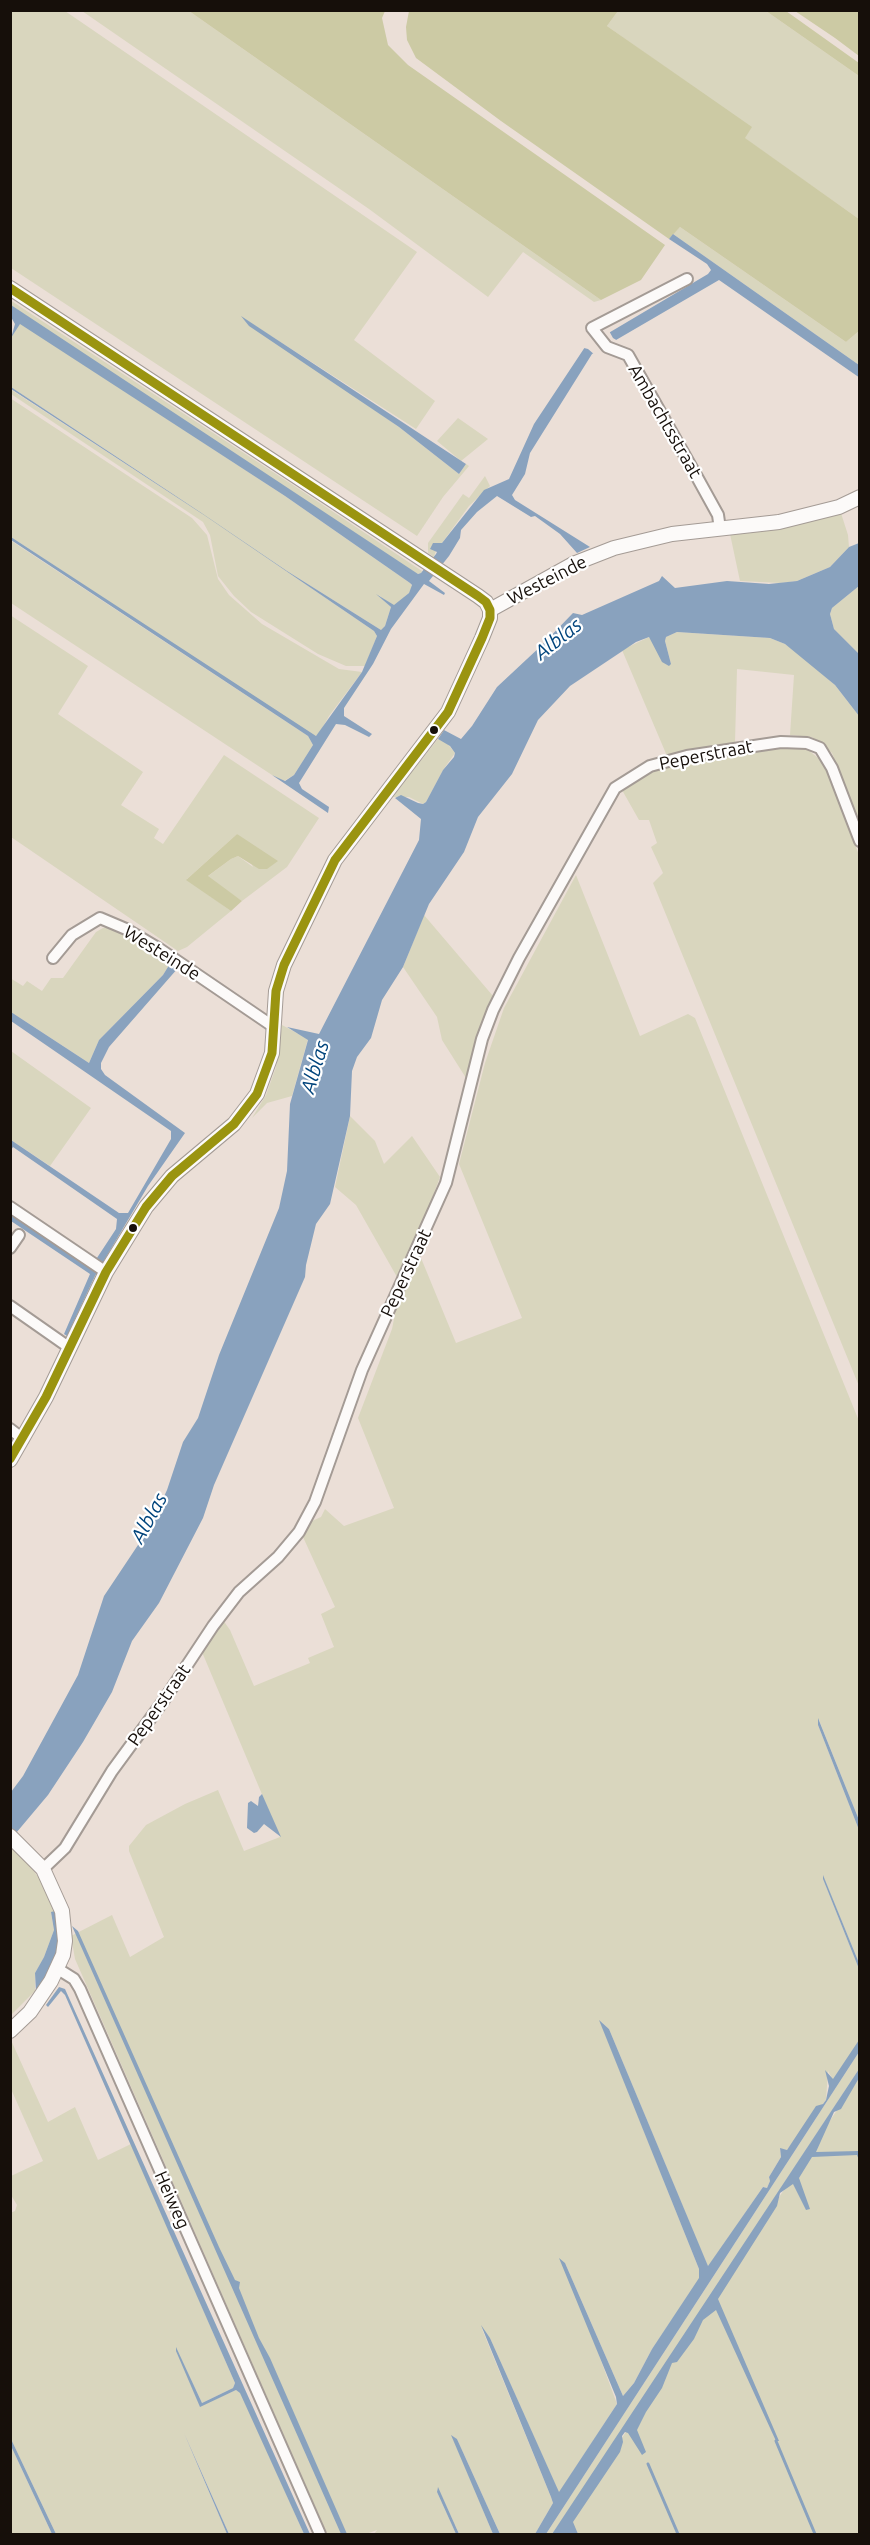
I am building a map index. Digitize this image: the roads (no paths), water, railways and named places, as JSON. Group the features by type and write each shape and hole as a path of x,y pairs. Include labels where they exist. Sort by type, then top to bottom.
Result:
{"street":[{"name":"Ambachtsstraat","path":"687,279 592,328 607,348 628,355 697,477 717,515 720,529"},
{"path":"10,288 484,600 490,610"},
{"name":"Westeinde","path":"10,1460 70,1348 106,1272 155,1195 172,1176 234,1124 257,1095 272,1053 276,991 281,972 335,860 448,712 482,638 490,618 490,610 573,564 614,548 672,534 780,522 839,507 860,497"},
{"name":"Peperstraat","path":"43,1869 65,1848 112,1771 164,1700 213,1626 239,1592 278,1557 299,1532 315,1502 362,1370 446,1183 482,1040 493,1010 519,958 615,788 650,766 687,756 781,742 807,743 820,748 832,768 860,841"},
{"name":"Westeinde","path":"53,958 72,936 100,918 126,929 158,948 274,1027"},
{"path":"10,1207 106,1272"},
{"path":"10,1248 19,1235"},
{"path":"10,1306 70,1348"},
{"path":"10,1429 23,1439"},
{"path":"10,2031 30,2012 58,1970 63,1955 64,1926 62,1911 43,1869 12,1837"},
{"name":"Heiweg","path":"58,1970 74,1979 80,1989 320,2535"}],"water":[{"path":"673,234 859,365 860,378 719,280 592,354 530,453 525,474 512,495 515,500 590,547 577,553 560,534 535,516 531,517 497,496 477,512 461,530 460,538 449,556 429,581 445,593 444,595 424,584 391,629 373,664 344,708 344,716 372,734 369,737 345,725 336,724 299,783 302,789 329,807 328,813 272,775 285,781 294,775 313,745 308,736 11,540 11,537 316,736 362,672 377,636 374,631 11,387 200,512 287,571 381,630 385,626 391,607 376,594 394,605 409,593 412,585 285,496 20,324 11,338 15,324 11,317 11,305 418,574 437,552 430,549 433,543 442,543 484,490 509,479 534,424 585,347 708,274 711,270 707,264 669,239"},
{"path":"241,316 466,464 459,474 399,427 249,326"},
{"name":"Alblas","path":"859,543 859,586 832,608 830,614 834,629 859,654 859,716 835,685 785,644 770,638 677,632 666,637 665,641 671,664 669,666 662,662 649,637 636,642 570,686 538,720 512,774 478,817 464,852 429,904 403,967 382,1000 371,1038 357,1057 352,1071 350,1116 330,1204 316,1224 305,1277 214,1485 203,1518 159,1603 132,1641 112,1692 83,1742 48,1795 11,1839 11,1792 23,1776 78,1675 104,1596 150,1527 167,1490 183,1442 198,1418 219,1355 279,1208 287,1171 290,1104 308,1040 287,1027 319,1034 419,840 421,819 395,798 401,795 418,803 426,802 455,753 450,746 438,739 444,730 461,739 497,687 573,613 582,615 659,581 662,576 675,588 727,581 769,584 797,581 830,567 849,547"},
{"path":"171,962 178,968 109,1047 101,1063 101,1069 105,1075 185,1133 148,1186 95,1276 67,1336 64,1334 90,1274 11,1221 11,1214 91,1267 116,1229 117,1219 13,1147 11,1150 11,1140 119,1213 128,1213 171,1139 171,1131 11,1021 11,1012 89,1063 99,1040 163,975"},
{"path":"818,1718 859,1820 859,1830 818,1725"},
{"path":"262,1794 281,1837 264,1824 254,1833 247,1828 248,1803 251,1801 258,1806 259,1797"},
{"path":"823,1875 859,1963 859,1969 823,1879"},
{"path":"55,1911 58,1919 59,1946 46,1979 36,1992 35,1973 54,1930 51,1912"},
{"path":"72,1926 78,1931 219,2247 235,2280 240,2282 239,2288 259,2338 270,2358 347,2534 341,2534"},
{"path":"59,1987 65,1989 310,2534 304,2534 240,2393 236,2390 200,2407 176,2347 202,2403 233,2388 235,2383 65,1995 61,1991 48,2007 46,2005"},
{"path":"599,2020 609,2029 708,2266 763,2187 767,2188 769,2177 781,2157 780,2148 787,2150 816,2106 823,2104 826,2100 829,2086 825,2070 833,2079 859,2040 859,2052 546,2534 535,2534 553,2503 481,2325 490,2338 559,2492 617,2404 559,2258 565,2263 623,2396 634,2383 652,2349 699,2278 699,2269"},
{"path":"859,2069 859,2078 841,2109 834,2112 816,2152 859,2151 859,2160 857,2155 812,2157 799,2178 810,2209 806,2210 793,2184 780,2193 777,2206 718,2299 779,2441 776,2441 716,2310 703,2320 694,2339 677,2362 672,2363 662,2388 637,2430 646,2452 642,2455 628,2433 625,2432 622,2436 620,2452 573,2522 578,2534 552,2534"},
{"path":"184,2433 229,2534 227,2534"},
{"path":"451,2435 457,2439 500,2534 493,2534"},
{"path":"10,2439 56,2534 52,2534 11,2446"},
{"path":"438,2487 459,2534 456,2534 437,2492"}],"waterway":[{"path":"776,2441 815,2534"},
{"path":"648,2464 678,2534"}]}
